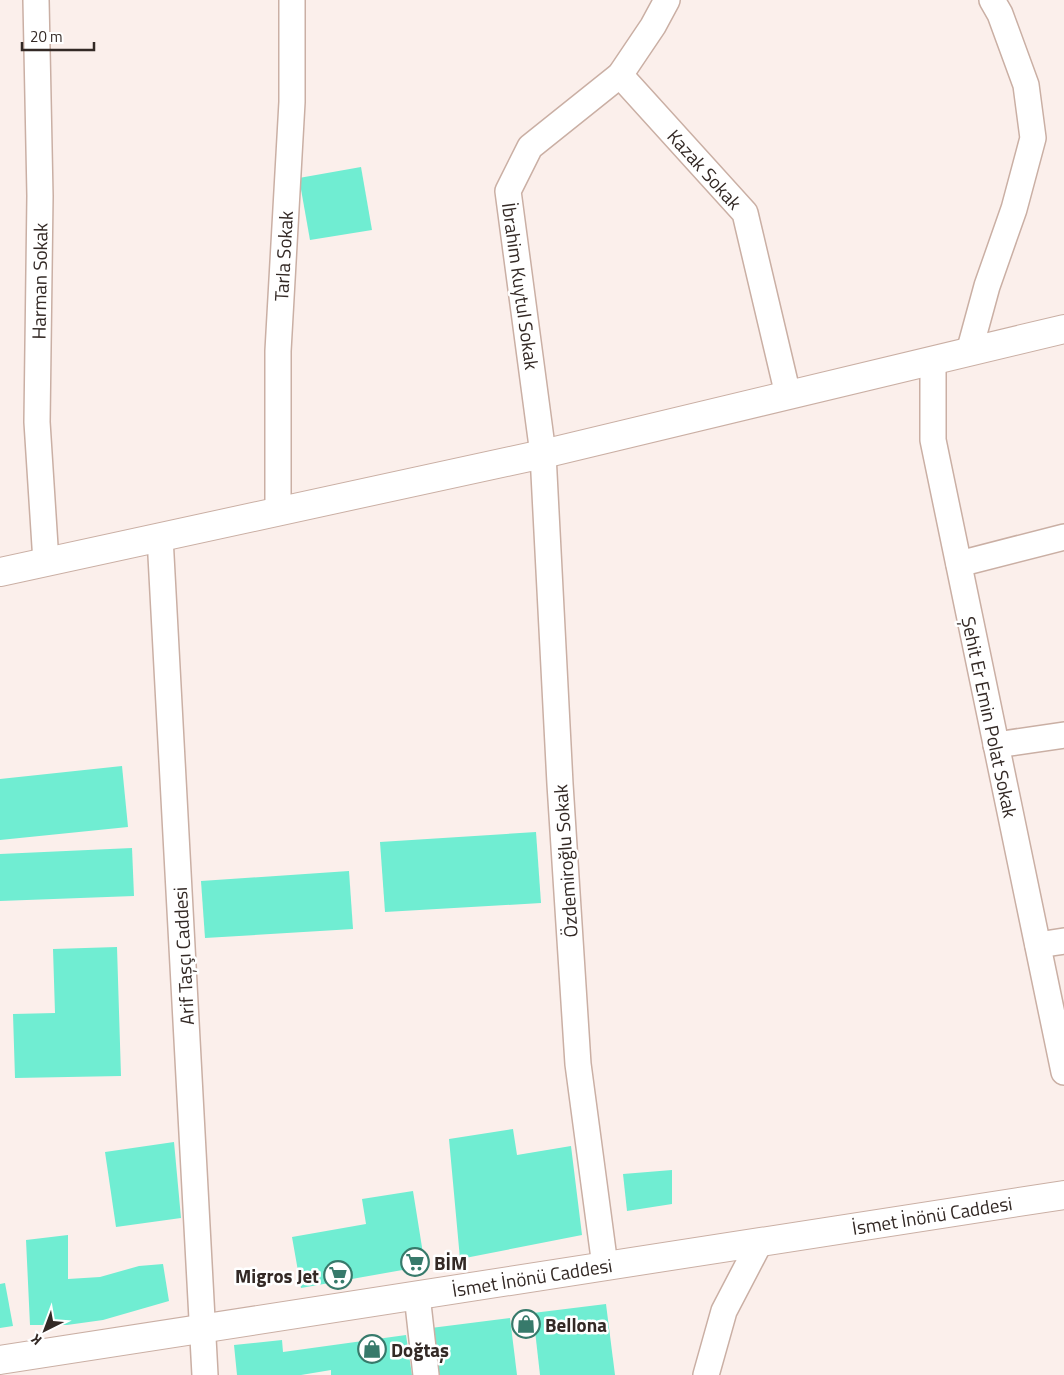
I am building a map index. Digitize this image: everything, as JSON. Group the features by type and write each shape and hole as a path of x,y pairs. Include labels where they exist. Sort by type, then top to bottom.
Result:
{"main road":[{"path":"0,572 543,454 1064,329"},
{"name":"İsmet İnönü Caddesi","path":"0,1360 1064,1195"}],"street":[{"name":"Harman Sokak","path":"36,0 40,196 37,422 46,562"},
{"name":"Tarla Sokak","path":"278,512 278,351 292,102 292,0"},
{"name":"İbrahim Kuytul Sokak","path":"543,454 508,191 530,147 620,75 653,26 667,0"},
{"path":"969,352 987,286 1014,209 1033,138 1026,85 1000,14 992,0"},
{"name":"Kazak Sokak","path":"620,75 745,213 788,395"},
{"name":"Şehit Er Emin Polat Sokak","path":"933,360 933,440 1064,1072"},
{"name":"Özdemiroğlu Sokak","path":"543,454 560,784 578,1064 606,1266"},
{"name":"Arif Taşçı Caddesi","path":"160,537 201,1329 205,1375"},
{"path":"958,564 1064,537"},
{"path":"996,745 1064,735"},
{"path":"1038,945 1064,941"},
{"path":"706,1375 724,1310 760,1242"},
{"path":"417,1295 426,1375"}],"building":[{"path":"361,167 372,230 310,240 299,178"},
{"path":"122,766 128,827 0,840 0,779"},
{"path":"536,832 541,903 385,912 380,842"},
{"path":"132,848 134,896 0,901 0,854"},
{"path":"349,871 353,929 205,938 201,881"},
{"path":"117,947 121,1076 15,1078 13,1014 55,1013 53,949"},
{"path":"513,1129 517,1155 571,1146 582,1235 460,1259 449,1139"},
{"path":"174,1142 181,1218 116,1227 105,1152"},
{"path":"672,1170 672,1204 627,1211 623,1174"},
{"path":"413,1191 425,1266 301,1288 292,1237 366,1224 362,1199"},
{"path":"68,1235 68,1279 100,1277 139,1266 163,1264 169,1301 103,1320 67,1325 30,1325 26,1240"},
{"path":"5,1283 13,1326 0,1328 0,1284"},
{"path":"606,1304 615,1375 540,1375 533,1313"},
{"path":"510,1318 517,1375 437,1375 431,1328"},
{"path":"406,1335 412,1375 331,1375 331,1370 301,1375 237,1375 234,1345 282,1340 283,1352"}],"place":[{"name":"BİM","path":"415,1262"},
{"name":"Migros Jet","path":"338,1275"},
{"name":"Bellona","path":"526,1324"},
{"name":"Doğtaş","path":"372,1349"}]}
